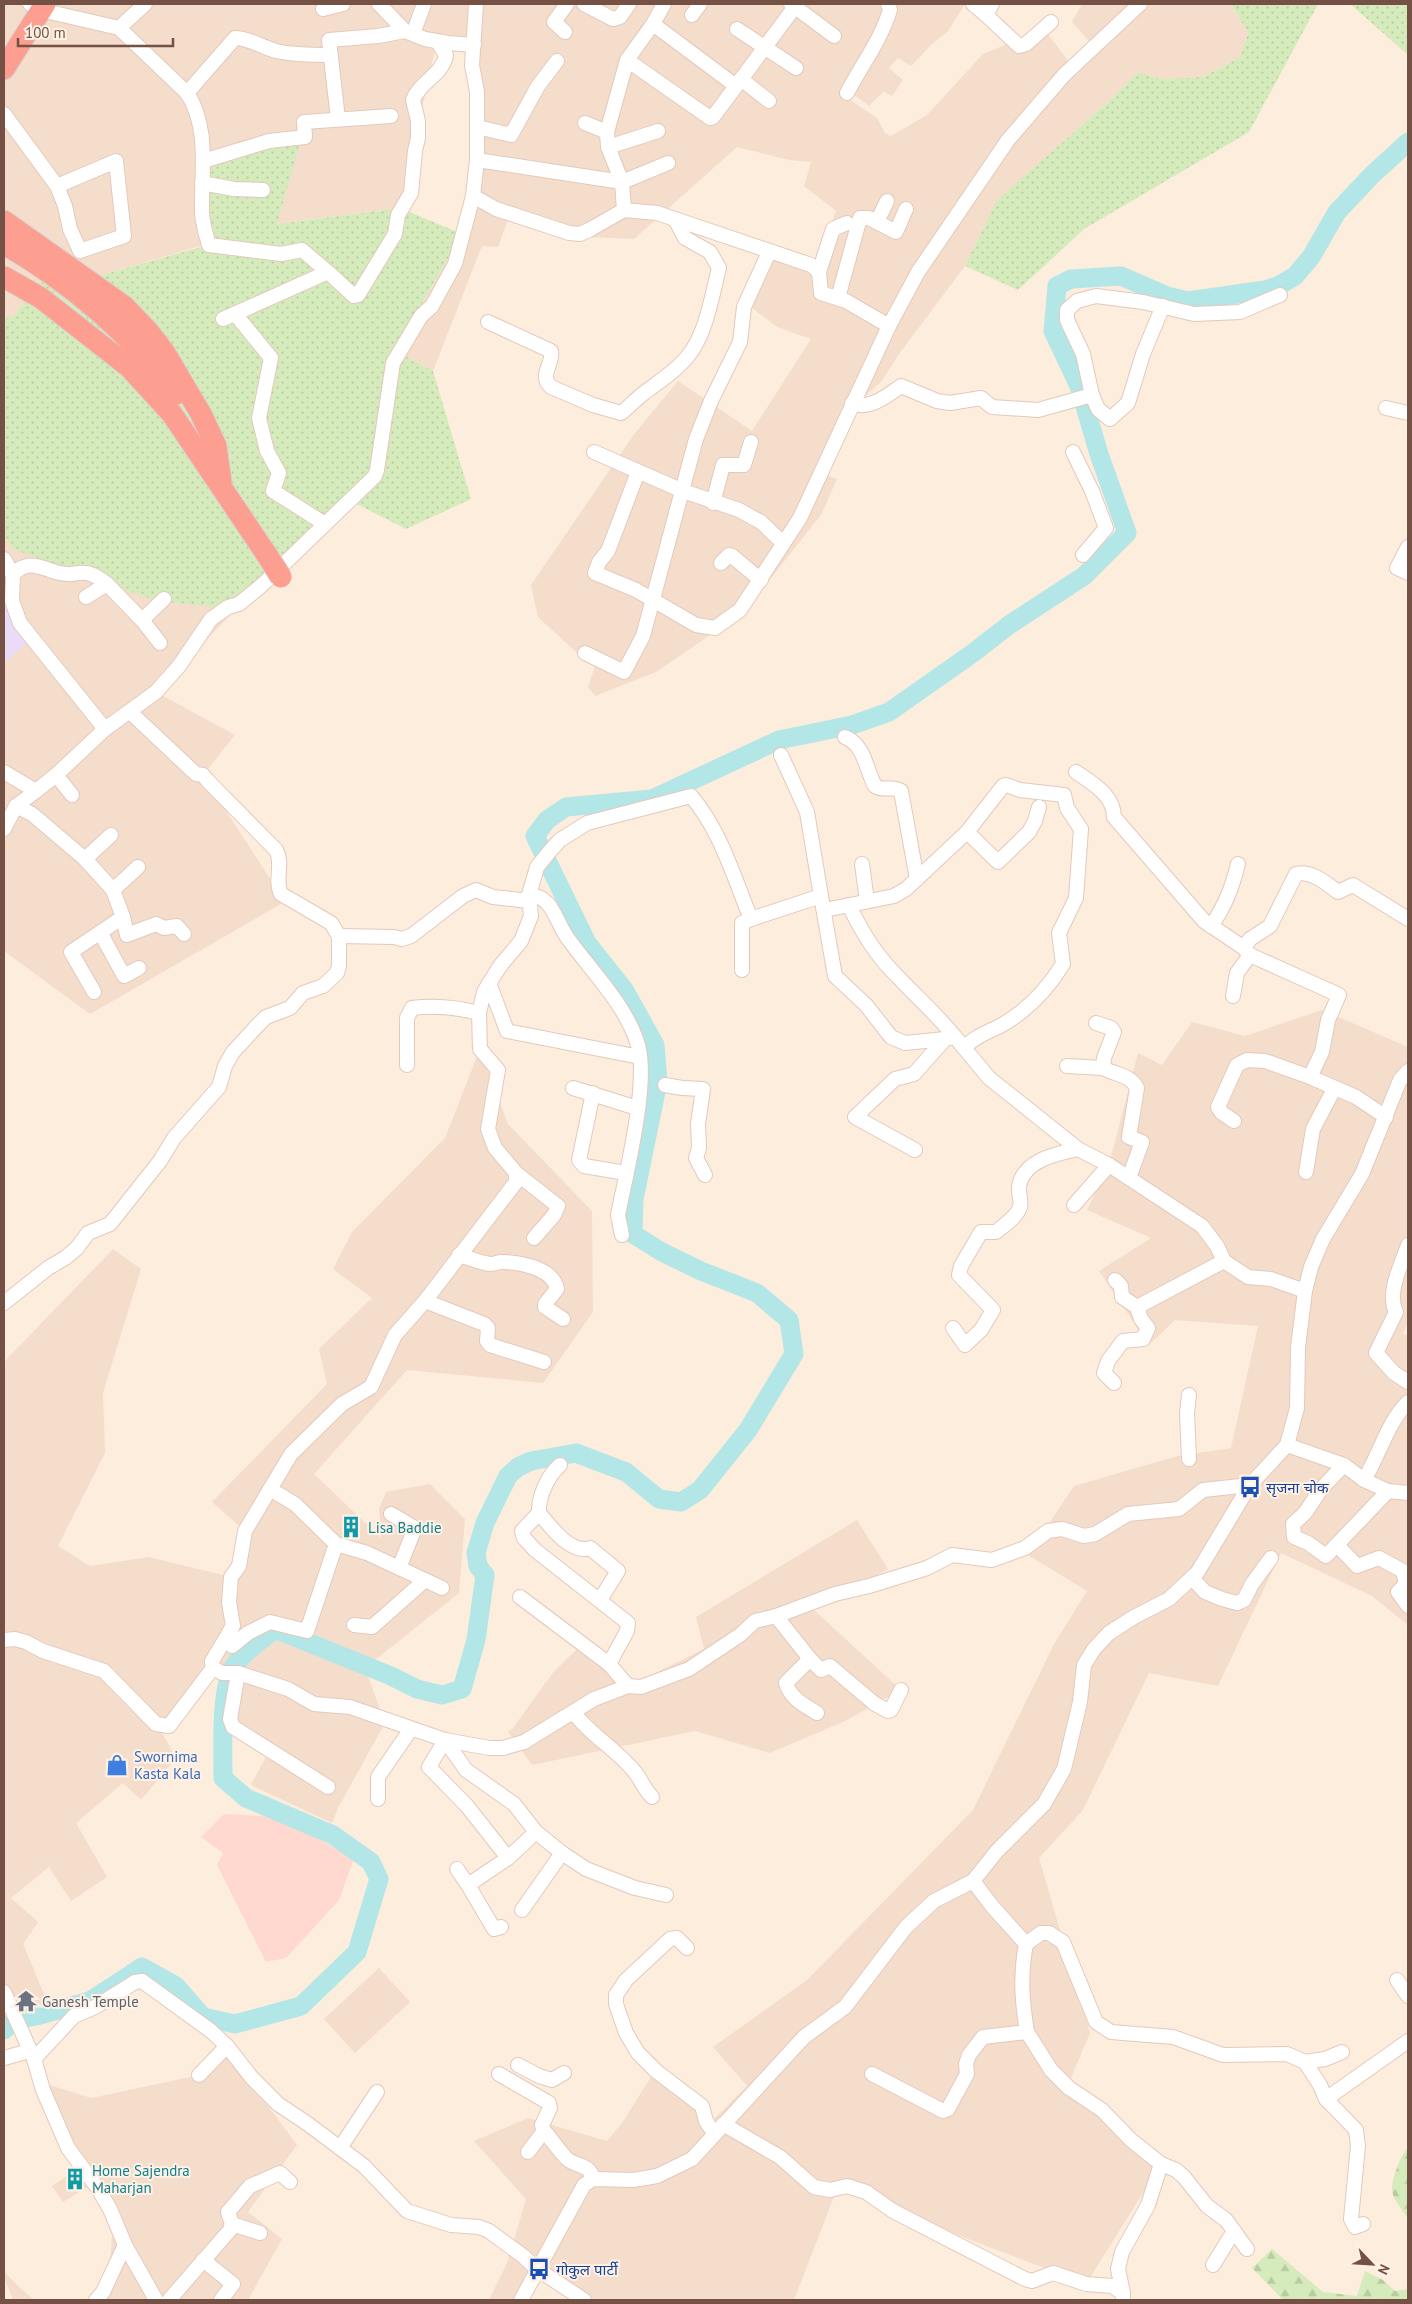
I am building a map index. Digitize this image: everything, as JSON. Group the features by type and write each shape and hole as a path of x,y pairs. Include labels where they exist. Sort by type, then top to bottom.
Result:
{"highway":[{"path":"4,42 36,5"},
{"path":"4,69 36,5"},
{"path":"4,221 124,306 148,331 165,353 201,414 216,446 222,486"},
{"path":"4,244 85,298 113,322 148,358 178,396 222,486"},
{"path":"4,277 41,298 129,367 172,414 222,486 281,577"}],"street":[{"path":"119,28 145,4"},
{"path":"323,9 342,4"},
{"path":"379,4 409,32"},
{"path":"409,32 424,4"},
{"path":"4,829 16,806 56,775 105,728 156,692 179,666 211,619 228,607 239,604 271,577 374,476 377,470 393,363 422,316 432,306 455,264 473,196 477,160 477,92 472,65 476,4"},
{"path":"565,32 554,22 567,4"},
{"path":"584,4 613,19 620,17 629,4"},
{"path":"624,210 622,182 608,147 607,132 627,60 664,4"},
{"path":"846,93 865,58 880,38 890,10 888,4"},
{"path":"973,4 989,9 1019,46 1026,44 1051,22"},
{"path":"638,472 608,550 594,573 653,599 696,625 715,628 740,610 800,518 888,326 918,272 1008,140 1064,75 1140,4"},
{"path":"36,5 119,28 187,93 194,103 198,123 203,161 202,217 208,245 280,254 302,250 354,296 358,295 395,234 398,215 410,193 414,151 418,138 418,121 413,100 419,87 444,64 446,55 437,41"},
{"path":"627,60 710,118 713,117 794,5 834,36"},
{"path":"652,24 738,83 769,101"},
{"path":"737,29 763,48 796,68"},
{"path":"338,120 329,40 409,32 437,41 474,44"},
{"path":"187,93 235,38 240,37 258,46 278,52 330,55"},
{"path":"477,127 508,136 513,134 538,86 557,61"},
{"path":"4,114 57,186 65,206 70,229 80,251 124,236 116,162 57,186"},
{"path":"203,161 269,141 305,137 304,122 391,116"},
{"path":"585,123 607,132"},
{"path":"608,147 658,131"},
{"path":"477,160 622,182 668,163"},
{"path":"202,183 234,189 264,190"},
{"path":"473,196 496,209 570,233 580,234 624,210 656,212 769,252 789,256 811,265 819,272"},
{"path":"877,222 887,201"},
{"path":"838,298 860,218 869,218 896,232 906,209"},
{"path":"488,322 551,350 552,355 544,377 546,383 551,387 593,405 621,413 643,393 662,381 691,352 711,298 719,268 710,252 685,238 676,219"},
{"path":"847,223 833,229 819,272 821,292 838,298 888,326"},
{"path":"585,653 624,672 643,636 696,440 711,400 728,370 740,342 744,307 769,252"},
{"path":"325,524 272,491 279,473 267,451 259,418 271,358 230,317 328,272"},
{"path":"1163,306 1143,354 1128,403 1110,419 1098,408 1092,395 1083,354 1067,320 1067,310 1077,301 1096,296 1163,306 1194,314 1240,312 1280,295"},
{"path":"852,403 857,406 877,402 901,386 937,402 950,403 981,398 992,407 1038,410 1092,395"},
{"path":"1386,408 1408,413"},
{"path":"713,503 723,465 744,465 751,442"},
{"path":"594,452 683,492 739,510 761,522 783,543"},
{"path":"1073,452 1085,475 1106,528 1083,555"},
{"path":"1408,547 1397,568 1408,573"},
{"path":"721,563 729,555 732,556 761,580"},
{"path":"4,559 13,575 12,601 20,623 105,728"},
{"path":"13,575 18,570 35,564 67,574 82,572 99,576 142,620 160,643"},
{"path":"86,597 107,584"},
{"path":"142,620 164,599"},
{"path":"4,1303 48,1268 71,1253 88,1233 110,1224 160,1161 174,1138 219,1087 225,1066 233,1052 266,1017 290,1008 303,993 323,986 337,973 339,966 339,936 327,918 312,913 281,894 277,886 279,862 276,850 203,775 196,774 130,712"},
{"path":"845,737 852,740 859,748 875,786 881,789 898,788 901,791 917,879"},
{"path":"781,755 807,812 835,976 866,1005 891,1037 905,1043 955,1042 1000,1026 1033,1004 1063,964 1059,933 1076,898 1081,829 1067,808 1064,795 1020,790 1006,785 967,832 917,879 894,896 824,910"},
{"path":"4,772 36,791"},
{"path":"1076,772 1105,794 1111,803 1114,817 1204,921 1247,952 1339,995 1328,1020 1322,1052 1310,1078"},
{"path":"56,775 72,796"},
{"path":"534,1238 554,1215 558,1206 516,1173 495,1148 488,1129 498,1070 480,1049 479,1013 484,992 521,941 531,916 529,898 536,868 560,840 587,823 692,796 704,811 719,839 751,919"},
{"path":"16,806 32,814 85,859 113,890 123,917 127,935 156,924 164,928 177,926 184,934"},
{"path":"967,832 998,862 1029,832 1039,807"},
{"path":"85,859 111,835"},
{"path":"862,864 867,900"},
{"path":"1211,926 1223,909 1232,889 1238,864"},
{"path":"113,890 138,867"},
{"path":"1233,996 1237,973 1247,952 1250,939 1270,926 1296,874 1303,872 1323,881 1338,892 1353,885 1408,919"},
{"path":"339,936 394,937 402,939 411,936 463,896 476,890 493,897 529,898 540,895 548,901 562,931 606,987 638,1045 641,1076 618,1215 622,1235"},
{"path":"742,970 742,923 821,896"},
{"path":"849,905 857,922 877,952 898,978 910,988 955,1042 989,1078 1078,1149 1109,1165 1202,1226 1217,1246 1224,1261 1248,1277 1271,1279 1305,1291"},
{"path":"94,992 71,952 101,934 123,917"},
{"path":"101,934 124,976 139,968"},
{"path":"489,983 507,1032 640,1056"},
{"path":"407,1065 407,1018 412,1008 433,1005 452,1006 479,1013"},
{"path":"1096,1023 1111,1028 1114,1032 1104,1058 1103,1068"},
{"path":"915,1150 855,1117 895,1079 914,1074 955,1042"},
{"path":"1234,1121 1222,1113 1218,1107 1237,1065 1247,1060 1265,1061 1310,1078 1356,1097 1386,1117"},
{"path":"1067,1066 1103,1068 1123,1074 1134,1082 1137,1088 1129,1137 1142,1142 1129,1178"},
{"path":"521,2300 584,2185 594,2179 633,2180 657,2176 692,2159 804,2037 845,2006 906,1927 934,1901 973,1881 997,1850 1044,1804 1064,1769 1080,1702 1084,1665 1094,1649 1109,1633 1134,1617 1169,1599 1197,1573 1250,1485 1286,1445 1297,1408 1298,1348 1305,1291 1316,1252 1362,1174 1400,1080 1408,1071"},
{"path":"665,1085 702,1089 698,1124 699,1148 696,1158 705,1175"},
{"path":"574,1088 637,1108"},
{"path":"1306,1172 1314,1129 1334,1089"},
{"path":"592,1093 579,1160 584,1166 626,1173"},
{"path":"953,1328 965,1345 981,1330 993,1310 959,1275 961,1266 981,1232 996,1232 1014,1217 1021,1206 1019,1186 1029,1168 1044,1158 1078,1149"},
{"path":"1074,1205 1109,1165"},
{"path":"336,1544 307,1632 270,1622 248,1633 232,1646 229,1633 233,1626 229,1602 231,1577 239,1566 245,1531 270,1489 295,1448 342,1404 371,1387 395,1335 425,1300 513,1187 516,1173"},
{"path":"1408,1245 1392,1303 1396,1312 1376,1353 1394,1373 1408,1382"},
{"path":"460,1255 490,1264 500,1261 525,1264 548,1275 556,1282 557,1289 545,1304 545,1307 563,1319"},
{"path":"1137,1307 1224,1261"},
{"path":"1114,1384 1104,1373 1108,1361 1123,1341 1143,1339 1148,1328 1141,1319 1137,1307 1122,1297 1121,1286 1115,1280"},
{"path":"425,1300 484,1324 488,1328 487,1341 490,1345 544,1362"},
{"path":"1189,1395 1187,1413 1189,1459"},
{"path":"1364,1480 1373,1465 1396,1414 1408,1402"},
{"path":"1286,1445 1344,1465 1364,1480 1388,1491 1408,1493"},
{"path":"560,1465 552,1472 538,1506 538,1513 522,1531 524,1538 534,1550 628,1623 628,1631 609,1664"},
{"path":"1344,1465 1321,1489 1305,1513 1293,1524 1294,1537 1308,1543 1326,1556 1388,1491"},
{"path":"217,1670 238,1673 288,1690 314,1704 350,1707 445,1740 489,1748 503,1748 524,1742 594,1699 628,1686 641,1687 689,1669 740,1635 755,1621 776,1616 835,1594 870,1586 927,1568 952,1555 992,1560 1024,1548 1048,1531 1062,1529 1084,1536 1095,1534 1128,1514 1179,1509 1202,1490 1250,1485"},
{"path":"270,1489 294,1504 336,1544 367,1553 442,1588"},
{"path":"538,1513 576,1549 590,1548 618,1571 600,1600"},
{"path":"391,1514 415,1528 400,1568"},
{"path":"1337,1544 1357,1566 1380,1558 1406,1570 1406,1584 1398,1592 1408,1606"},
{"path":"1192,1578 1205,1592 1222,1600 1237,1603 1244,1600 1252,1584 1271,1558"},
{"path":"354,1625 372,1627 424,1581"},
{"path":"520,1597 609,1664 628,1686"},
{"path":"776,1616 821,1670 830,1666 875,1704 888,1712 891,1710 901,1690"},
{"path":"217,1670 212,1661 233,1626"},
{"path":"4,1640 15,1639 26,1642 43,1651 104,1671 156,1724 163,1726 170,1726 217,1670"},
{"path":"810,1659 786,1682 798,1701 817,1713"},
{"path":"238,1673 230,1719 233,1727 328,1787"},
{"path":"574,1713 584,1728 638,1775 643,1787 652,1797"},
{"path":"378,1799 378,1777 411,1729"},
{"path":"445,1740 466,1770 514,1804 536,1832 562,1853 586,1869 635,1888 666,1895"},
{"path":"445,1740 429,1766 467,1806 508,1858"},
{"path":"468,1885 508,1858 536,1832"},
{"path":"522,1910 562,1853"},
{"path":"457,1869 494,1929 500,1927"},
{"path":"973,1881 992,1906 1026,1944"},
{"path":"1247,2249 1226,2220 1207,2206 1184,2177 1176,2170 1160,2164 1131,2140 1102,2110 1069,2088 1050,2070 1027,2032 1021,1996 1022,1969 1026,1944 1041,1933 1049,1933 1063,1942 1096,2022 1111,2032 1174,2037 1223,2055 1287,2054 1305,2062 1325,2059 1342,2052"},
{"path":"687,1948 677,1938 670,1939 626,1980 616,1995 616,2004 626,2033 638,2053 656,2071 702,2106 706,2121 718,2129 780,2157 814,2187 830,2190 847,2186 866,2192 894,2211 1025,2279 1032,2281 1053,2273 1086,2284 1112,2286 1123,2296"},
{"path":"1397,1980 1408,1996"},
{"path":"4,2058 30,2052 74,2016 95,2007 135,1982 142,1981 196,2018 227,2046 252,2078 278,2104 364,2166 407,2211 451,2225 479,2227 489,2231 537,2269 584,2300"},
{"path":"4,1992 68,2148 101,2194 125,2245 156,2300"},
{"path":"872,2074 944,2111 948,2109 967,2074 966,2064 969,2056 983,2037 1027,2032"},
{"path":"1326,2099 1408,2041"},
{"path":"198,2074 227,2046"},
{"path":"1305,2062 1320,2085 1326,2099 1356,2130 1358,2146 1350,2219 1355,2227 1363,2224"},
{"path":"518,2065 539,2076 552,2080 564,2072"},
{"path":"499,2074 549,2103 550,2108 542,2125 544,2131 569,2160 584,2165 592,2173 594,2179"},
{"path":"527,2090 539,2076"},
{"path":"340,2148 377,2092"},
{"path":"528,2152 544,2131"},
{"path":"1123,2296 1118,2269 1122,2252 1148,2205 1160,2164"},
{"path":"170,2300 202,2260 230,2230 232,2224 228,2212 250,2186 280,2173 290,2182"},
{"path":"232,2224 260,2233"},
{"path":"1213,2265 1234,2231"},
{"path":"96,2300 103,2292 125,2245"},
{"path":"202,2260 233,2284 221,2300"}],"shaded area":[{"path":"4,4 965,4 948,31 931,45 911,66 898,58 889,68 903,80 892,96 884,91 869,106 853,94 849,99 877,118 885,133 891,136 927,115 983,54 1044,29 1070,63 1091,43 1072,22 1082,4 1231,4 1248,33 1240,57 1203,77 1161,79 1138,72 1107,103 998,200 965,266 899,354 881,382 856,404 827,475 837,479 821,515 744,612 656,672 595,696 588,687 595,666 577,653 538,617 531,585 635,433 678,381 752,431 811,339 777,327 748,305 775,246 817,262 836,211 804,186 811,162 789,160 737,147 634,239 564,236 509,217 498,247 482,246 433,371 395,350 462,234 473,196 474,45 437,41 400,208 276,224 98,276 38,283 13,317 4,318"},
{"path":"4,536 13,549 236,609 156,692 235,735 203,775 280,894 281,904 90,1014 4,951 4,663 27,642 4,594"},
{"path":"11,606 28,642 4,663 4,608"},
{"path":"1322,1010 1408,1047 1408,1322 1403,1334 1408,1335 1408,1625 1372,1596 1281,1553 1218,1686 1149,1673 1083,1810 1039,1858 1090,2033 1070,2080 1161,2164 1086,2284 837,2189 794,2300 586,2300 537,2270 523,2300 489,2300 507,2263 526,2199 474,2141 528,2118 607,2141 622,2123 651,2077 713,2120 747,2086 713,2047 807,1980 973,1810 1054,1644 1087,1591 1028,1555 1074,1486 1178,1456 1231,1448 1258,1326 1175,1320 1149,1345 1099,1271 1151,1238 1087,1210 1109,1165 1138,1053 1162,1065 1192,1022 1245,1036"},
{"path":"480,1049 508,1124 592,1211 593,1312 543,1383 407,1370 314,1474 381,1538 379,1508 386,1492 430,1484 465,1519 459,1593 365,1668 385,1723 338,1808 332,1823 251,1785 270,1749 230,1719 238,1673 212,1661 160,1729 176,1758 141,1800 123,1783 76,1823 107,1877 71,1901 49,1867 11,1898 38,1922 23,1944 48,2003 15,2020 4,1996 4,1362 113,1249 141,1269 103,1393 105,1453 58,1546 90,1566 149,1557 231,1577 245,1531 212,1502 327,1384 319,1349 372,1298 333,1269 352,1232 445,1138"},
{"path":"857,1520 888,1569 813,1609 901,1690 843,1722 770,1753 695,1731 532,1765 508,1732 513,1728 552,1674 583,1643 629,1686 704,1649 696,1617"},
{"path":"224,1814 263,1816 298,1828 354,1858 339,1900 286,1958 266,1962 217,1865 223,1853 201,1837"},
{"path":"379,1968 410,2002 355,2053 324,2019"},
{"path":"220,2041 297,2145 248,2212 282,2239 248,2300 93,2300 110,2265 112,2234 94,2191 86,2188 63,2202 52,2186 82,2166 40,2082 91,2098 200,2075"},
{"path":"4,2271 34,2300 13,2300 4,2278"}],"green space":[{"path":"1231,4 1318,4 1249,132 1084,229 1018,290 965,266 997,200 1107,103 1138,72 1161,79 1203,77 1240,57 1248,33"},
{"path":"1350,4 1408,4 1408,55"},
{"path":"300,142 277,224 400,208 462,234 395,350 433,371 471,499 406,529 347,499 236,609 157,601 13,549 4,536 4,318 13,317 38,283 98,276 208,245 203,161"},
{"path":"1408,2148 1408,2218 1395,2200 1392,2184 1398,2165"},
{"path":"1272,2249 1323,2292 1357,2296 1365,2271 1383,2280 1395,2291 1408,2289 1408,2300 1283,2300 1252,2268"}],"waterway":[{"path":"4,2030 15,2020 90,2001 142,1967 176,1986 203,2017 235,2024 301,2006 357,1952 379,1879 371,1862 333,1835 246,1798 223,1778 224,1704 226,1689 234,1666 248,1651 275,1629 391,1676 417,1689 442,1695 462,1689 476,1640 485,1575 478,1566 476,1553 485,1523 508,1476 518,1467 531,1461 576,1453 626,1472 659,1499 681,1502 700,1490 748,1430 794,1354 789,1320 757,1293 701,1271 662,1252 633,1234 634,1199 658,1082 655,1045 625,991 587,943 535,836 547,820 566,807 652,799 779,740 852,725 889,712 973,653 1009,625 1084,576 1127,533 1099,454 1079,386 1053,331 1057,286 1071,279 1121,276 1167,296 1188,301 1265,290 1278,286 1295,276 1311,257 1337,212 1372,175 1408,142"}],"place":[{"name":"सृजना चोक","path":"1250,1487"},
{"name":"Lisa Baddie","path":"351,1527"},
{"name":"Swornima Kasta Kala","path":"117,1765"},
{"name":"Ganesh Temple","path":"26,2001"},
{"name":"Home Sajendra Maharjan","path":"75,2179"},
{"name":"गोकुल पार्टी","path":"539,2269"}]}
